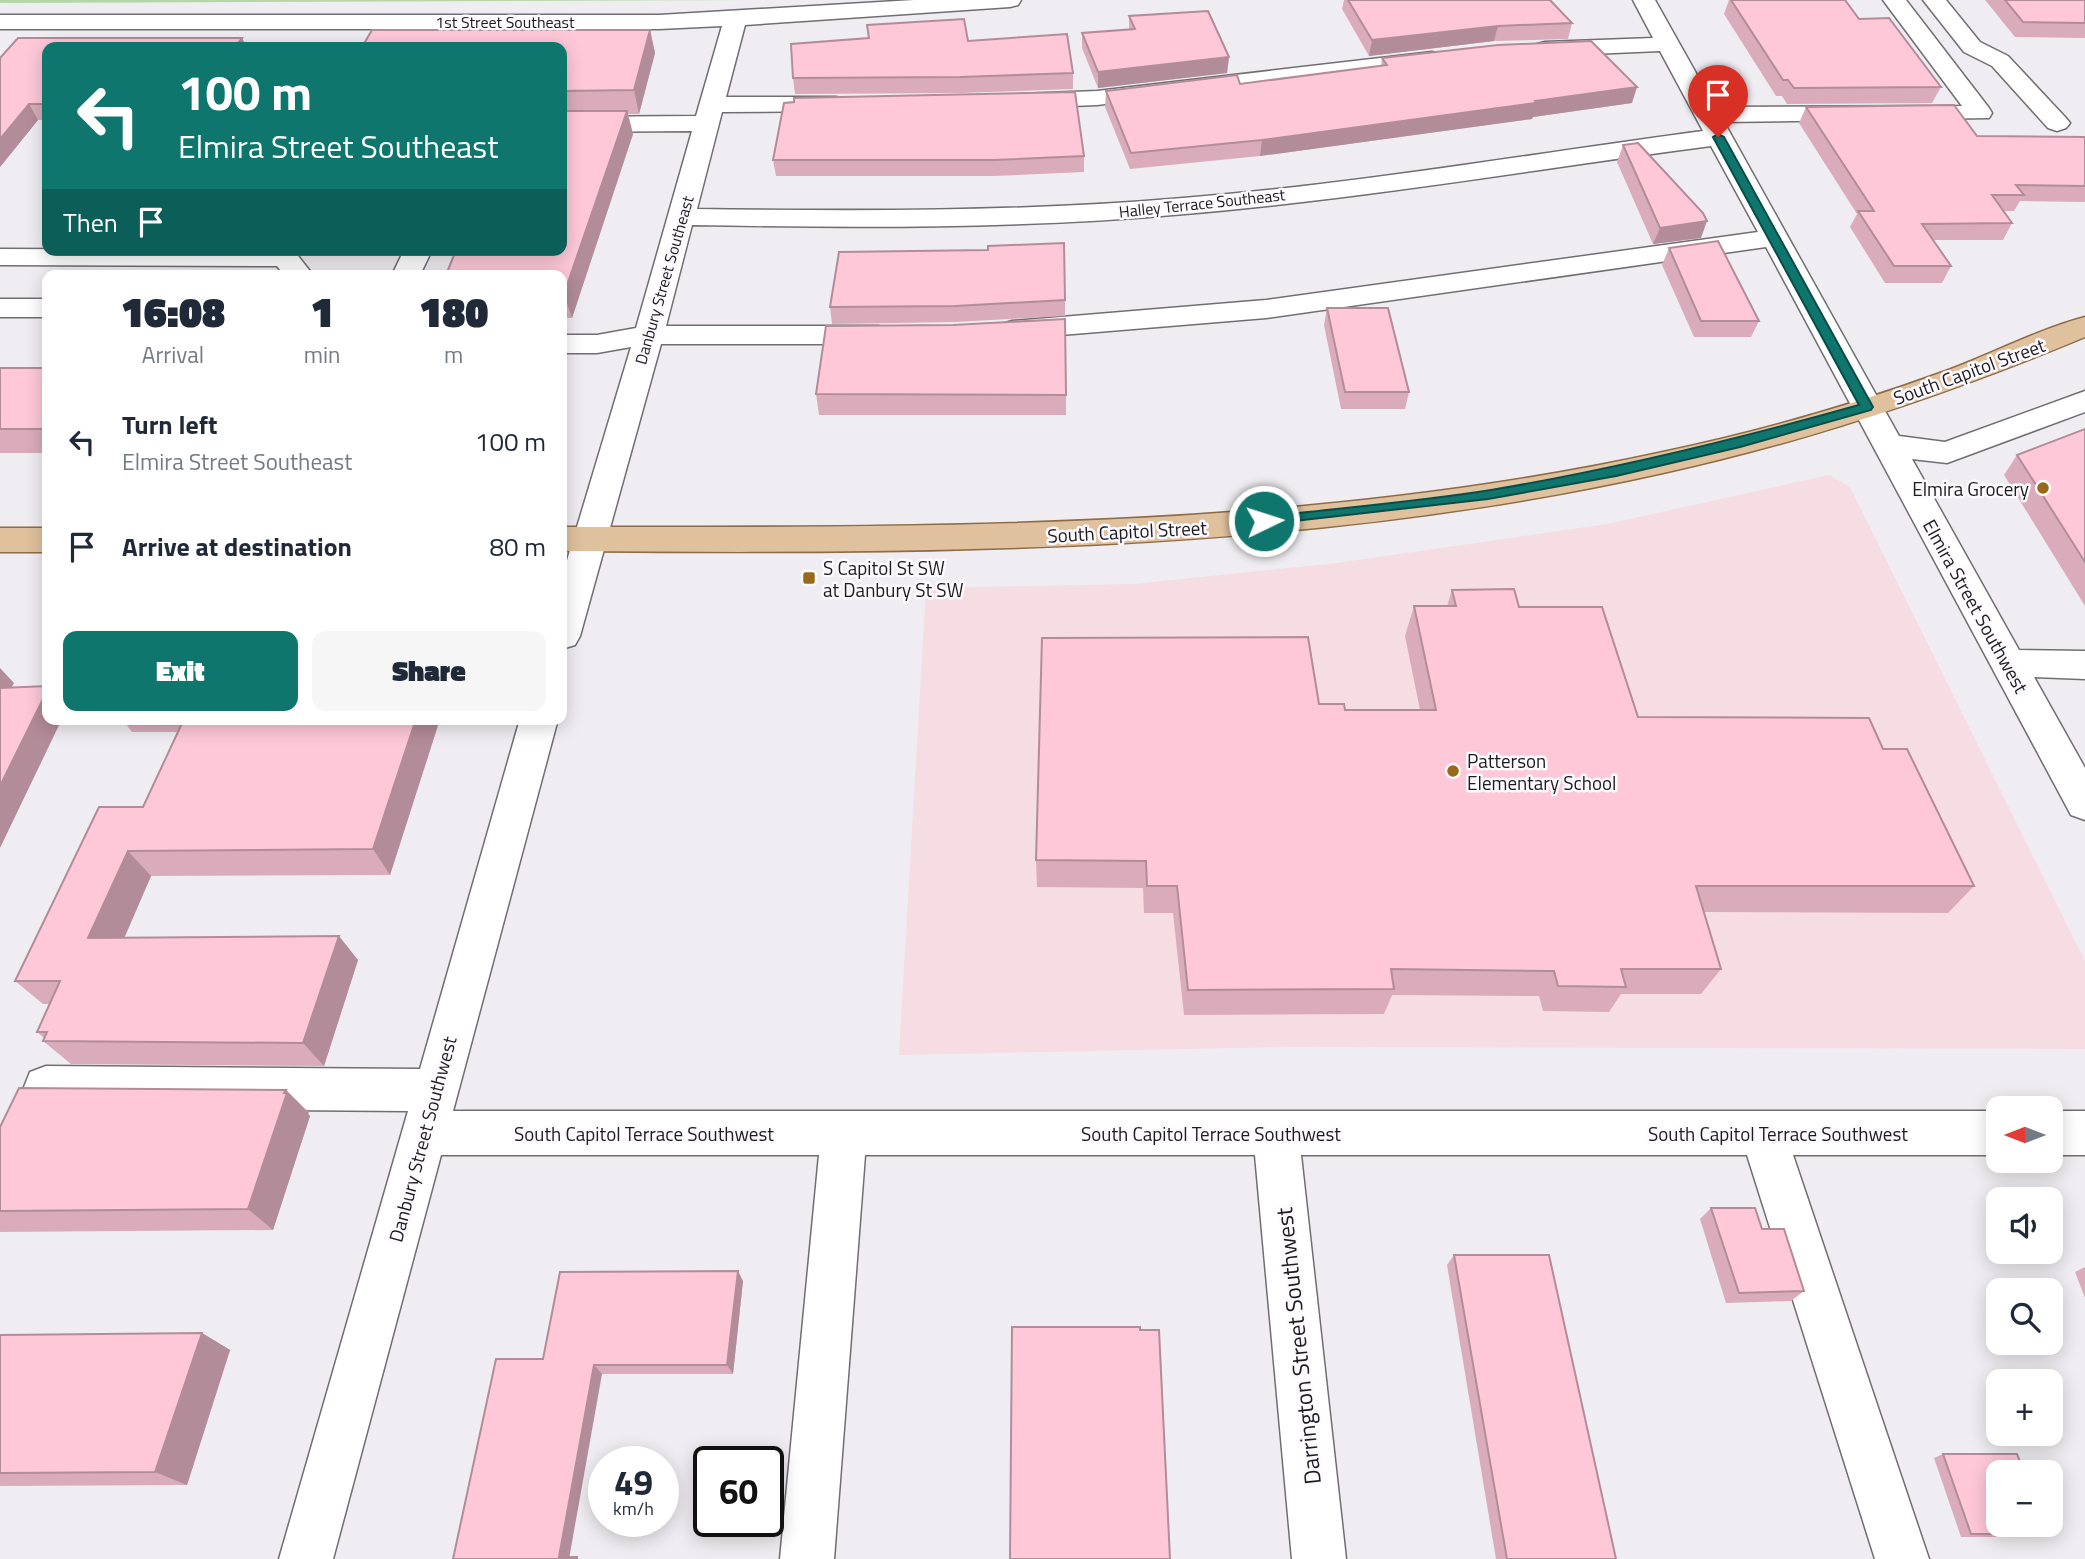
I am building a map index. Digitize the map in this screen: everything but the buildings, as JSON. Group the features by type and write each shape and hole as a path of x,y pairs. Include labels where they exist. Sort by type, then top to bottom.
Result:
{"main road":[{"name":"South Capitol Street","path":"575,540 983,538 1138,531 1314,517 1488,495 1616,472 1740,443 1946,382 2085,327"},
{"path":"0,540 42,540"}],"street":[{"name":"1st Street Southeast","path":"0,22 616,22 735,19 1010,0"},
{"name":"Elmira Street Southwest","path":"1644,0 2085,804"},
{"name":"Halley Terrace Southeast","path":"682,217 903,219 1108,212 1272,197 1712,126 1980,113 1894,0"},
{"path":"1934,0 1972,47 2000,61 2057,123"},
{"name":"Danbury Street Southeast","path":"575,540 649,335 735,19"},
{"path":"1521,50 1667,44"},
{"path":"1002,101 1097,97 1454,56"},
{"path":"567,124 864,104"},
{"path":"982,331 1051,329 1266,309 1774,238"},
{"path":"0,257 285,258 295,270"},
{"path":"0,308 42,308"},
{"path":"567,344 597,344 649,335 898,334"},
{"path":"1887,444 1947,453 2085,401"},
{"path":"567,599 575,540"},
{"path":"2008,663 2085,665"},
{"name":"Danbury Street Southwest","path":"306,1559 537,725"},
{"path":"46,1087 436,1090"},
{"name":"South Capitol Terrace Southwest","path":"424,1133 1986,1133"},
{"path":"807,1559 844,1133"},
{"name":"Darrington Street Southwest","path":"1276,1133 1319,1559"},
{"path":"1763,1133 1902,1559"},
{"path":"2063,1133 2085,1133"}],"shaded area":[{"name":"Patterson Elementary School","path":"1829,475 1850,487 2085,961 2085,1049 1286,1047 899,1055 926,588 1133,584 1337,563 1607,524"}],"green space":[{"path":"0,0 754,0 0,3"}],"place":[{"name":"Elmira Grocery","path":"2043,488"},
{"name":"S Capitol St SW at Danbury St SW","path":"809,578"},
{"name":"Patterson Elementary School","path":"1453,771"}],"route":[{"path":"1264,521 1488,495 1616,472 1740,443 1867,407 1718,137"}]}
